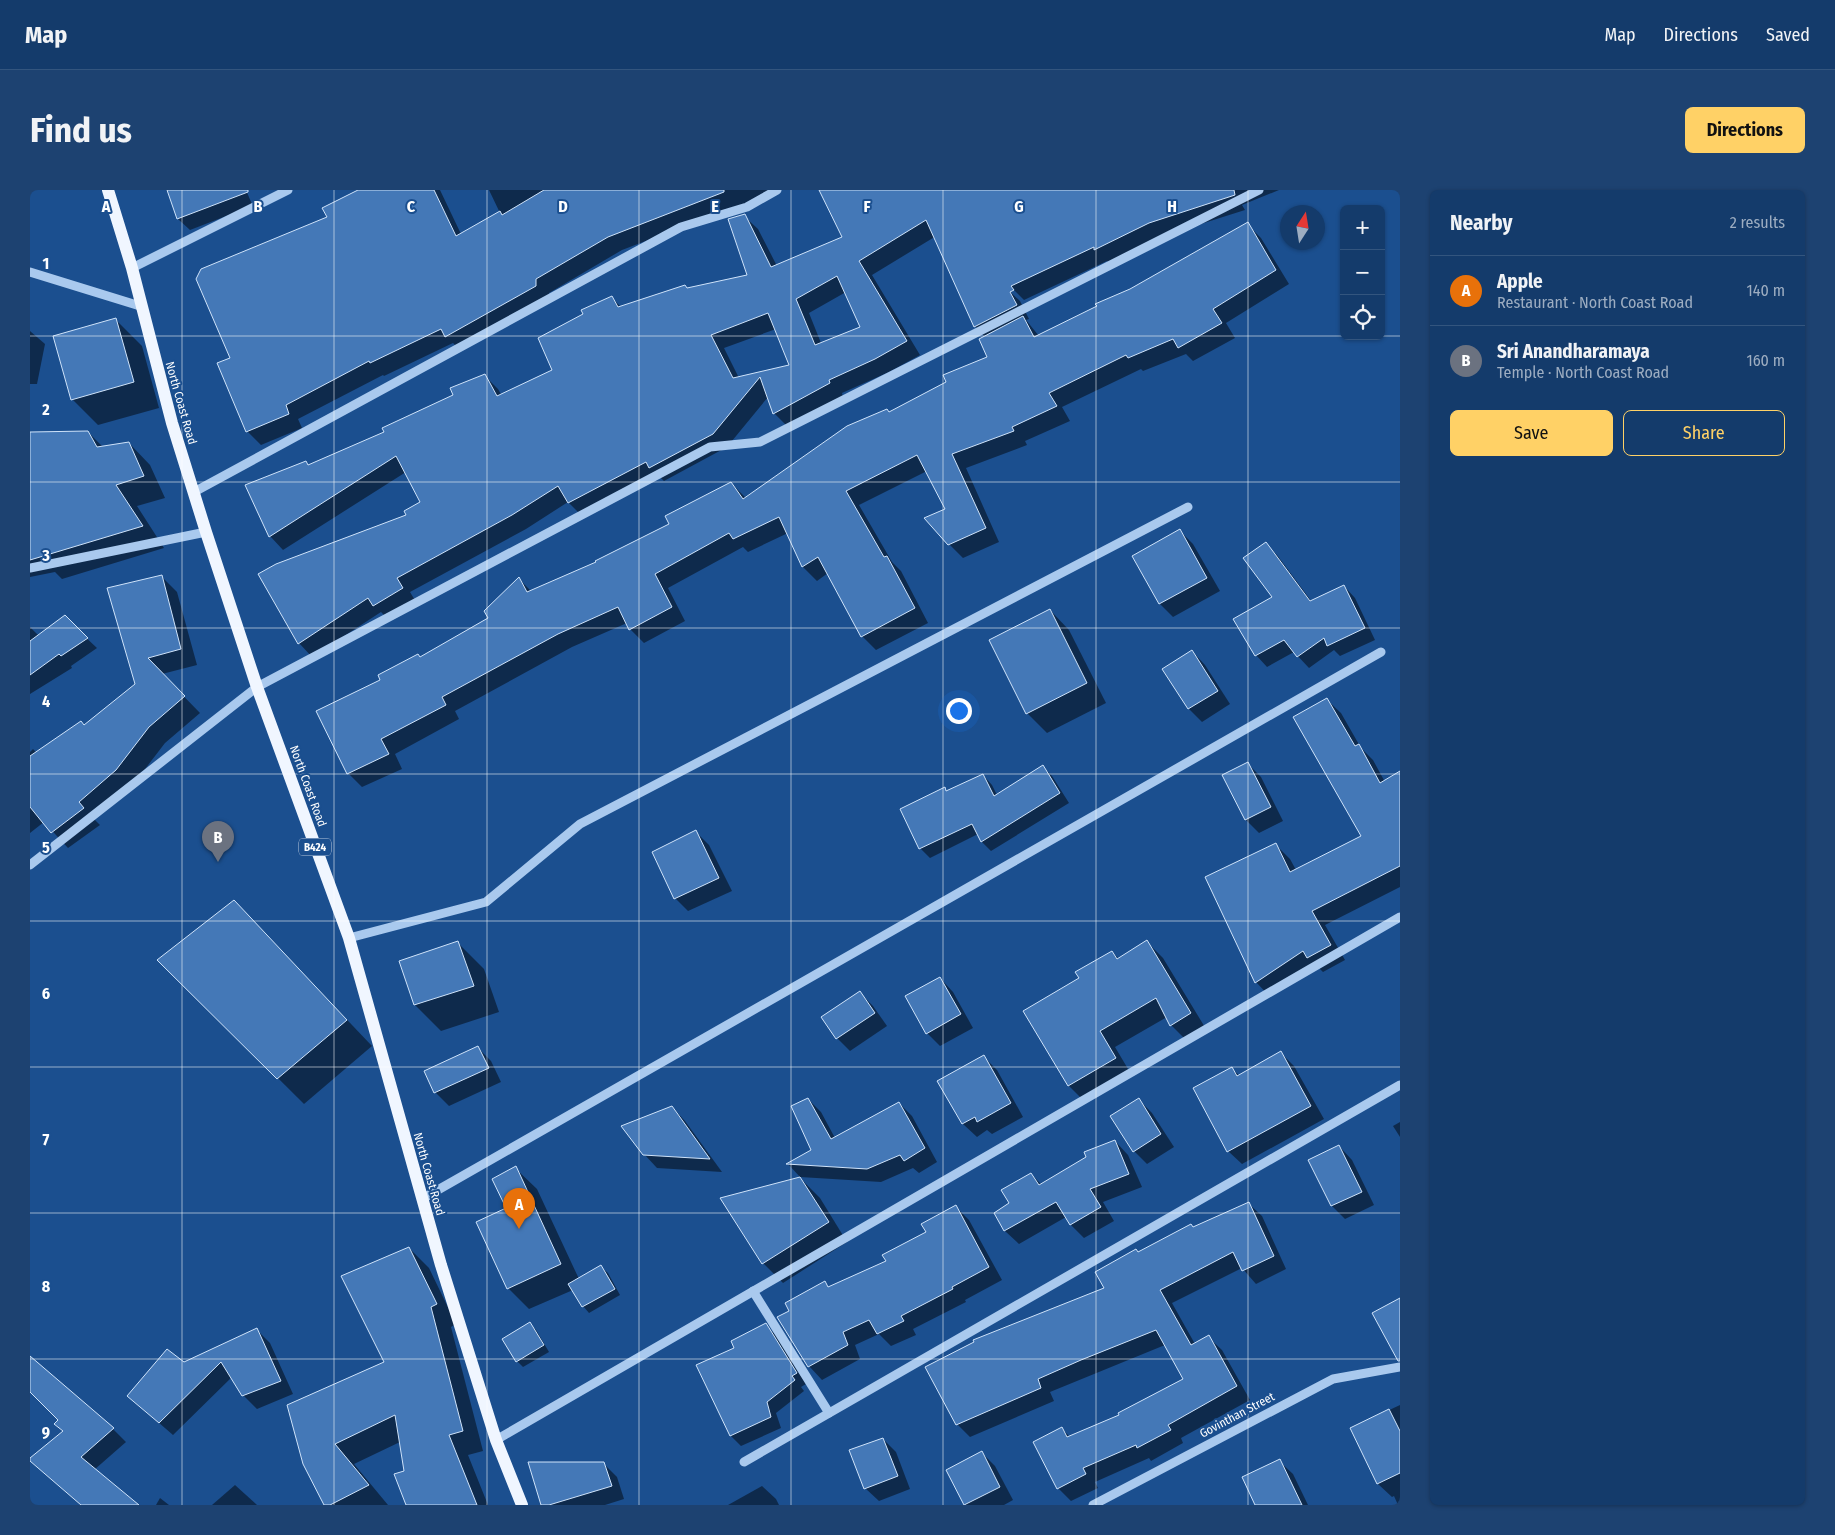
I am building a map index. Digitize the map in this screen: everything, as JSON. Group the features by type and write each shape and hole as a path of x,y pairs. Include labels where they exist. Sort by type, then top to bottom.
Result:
{"main road":[{"name":"North Coast Road","path":"108,190 132,268 140,306 172,423 206,532 257,686 349,938 441,1265 496,1440 522,1505"}],"street":[{"path":"132,268 288,190"},
{"path":"194,492 681,227 748,207 777,190"},
{"path":"30,865 257,686 710,447 760,442 1259,190"},
{"path":"30,272 140,306"},
{"path":"349,938 486,902 580,824 1188,507"},
{"path":"30,568 206,532"},
{"path":"422,1199 1381,652"},
{"path":"496,1440 1400,917"},
{"path":"744,1462 1400,1086"},
{"path":"753,1291 829,1413"},
{"name":"Govinthan Street","path":"1093,1505 1333,1378 1400,1367"}],"building":[{"path":"167,190 248,190 248,192 177,219"},
{"path":"358,190 434,190 456,236 500,211 502,215 544,190 724,190 724,192 608,237 536,279 536,286 445,337 441,329 370,363 369,361 286,405 289,414 246,432 217,363 230,358 196,279 201,269 327,217 322,208"},
{"path":"819,190 1234,190 1235,195 1149,223 1094,250 1094,247 1011,286 1014,290 1010,292 1017,305 974,327 926,220 859,261 907,341 875,359 829,380 830,383 773,414 760,377 713,434 649,468 646,462 568,503 558,486 512,515 397,578 403,588 373,606 368,598 298,644 258,574 276,564 406,515 404,511 420,502 396,456 269,537 245,485 306,461 308,465 384,432 382,428 453,395 450,388 485,374 497,396 552,370 538,338 583,314 581,310 612,296 618,307 685,285 687,288 747,275 728,219 745,214 771,267 842,237","holes":["837,276 860,327 815,345 796,299","768,313 789,365 733,378 711,335"]},
{"path":"1248,222 1276,270 1213,309 1222,323 1178,348 1173,339 1128,358 1126,355 1049,393 1057,406 1012,427 1014,431 952,454 986,528 948,545 924,518 945,509 917,455 846,491 884,557 887,556 915,608 861,637 818,557 802,567 779,517 733,539 729,533 655,574 672,607 629,630 618,607 558,634 442,697 446,705 381,739 389,754 347,774 316,711 380,680 378,675 418,654 420,657 488,618 484,611 519,577 527,592 596,562 669,524 665,516 731,482 743,499 847,426 887,409 889,412 946,382 943,375 987,357 979,339 1023,316 1034,337 1097,306 1095,304 1130,289"},
{"path":"116,318 134,382 71,400 53,336"},
{"path":"88,431 97,447 129,442 144,476 116,485 143,526 30,560 30,432"},
{"path":"1180,529 1207,578 1159,604 1132,556"},
{"path":"1266,542 1310,601 1344,585 1365,628 1327,646 1324,638 1297,657 1284,640 1255,656 1233,619 1272,597 1243,558"},
{"path":"162,575 181,649 148,658 185,696 149,727 116,770 79,802 84,808 51,833 30,807 30,756 81,721 84,725 135,684 107,588"},
{"path":"1050,609 1087,683 1026,714 989,640"},
{"path":"65,615 88,638 61,656 59,654 30,675 30,641"},
{"path":"1192,650 1218,691 1188,709 1162,669"},
{"path":"1327,698 1355,746 1359,744 1380,783 1400,771 1400,866 1312,911 1331,945 1307,958 1303,951 1255,983 1205,877 1276,843 1290,872 1361,836 1293,717"},
{"path":"1248,762 1271,807 1245,820 1222,775"},
{"path":"1043,765 1060,793 981,842 972,824 919,849 900,809 945,787 946,791 983,774 994,796"},
{"path":"696,830 719,878 674,899 652,852"},
{"path":"234,900 347,1020 277,1079 157,960"},
{"path":"1147,940 1191,1013 1170,1026 1156,998 1100,1031 1116,1058 1068,1086 1023,1011 1079,978 1075,972 1112,951 1117,959"},
{"path":"458,941 474,986 414,1005 399,961"},
{"path":"940,977 961,1014 926,1034 905,996"},
{"path":"860,991 875,1013 836,1039 821,1017"},
{"path":"478,1046 489,1068 434,1093 424,1071"},
{"path":"1281,1051 1311,1106 1227,1152 1193,1088 1232,1067 1237,1076"},
{"path":"984,1055 1011,1103 977,1122 975,1117 962,1124 937,1081"},
{"path":"808,1098 831,1139 899,1102 925,1148 904,1161 900,1155 867,1169 786,1164 811,1150 791,1106"},
{"path":"1139,1098 1161,1134 1133,1152 1110,1116"},
{"path":"672,1106 710,1159 643,1155 621,1126"},
{"path":"1115,1140 1129,1174 1090,1189 1101,1207 1070,1225 1056,1202 1004,1231 994,1213 1009,1203 1001,1190 1031,1173 1039,1185 1086,1157 1084,1152"},
{"path":"1339,1145 1362,1192 1331,1206 1308,1160"},
{"path":"516,1166 561,1264 507,1289 476,1222 506,1208 492,1179"},
{"path":"800,1177 829,1222 762,1264 720,1198"},
{"path":"1249,1202 1274,1256 1242,1271 1233,1252 1160,1290 1191,1345 1209,1335 1237,1386 1168,1425 1171,1430 1137,1448 1136,1445 1083,1468 1086,1474 1057,1489 1033,1442 1062,1427 1067,1437 1119,1415 1118,1413 1183,1379 1156,1330 1038,1379 1041,1388 956,1425 925,1367 974,1342 973,1340 1104,1288 1095,1272 1136,1249 1138,1252 1191,1224 1193,1227"},
{"path":"956,1205 989,1267 952,1287 953,1289 901,1316 904,1321 877,1334 869,1320 843,1332 848,1345 808,1367 777,1317 789,1311 785,1303 825,1281 828,1287 886,1261 882,1255 926,1232 921,1224"},
{"path":"409,1247 437,1304 431,1307 463,1431 449,1435 477,1505 406,1505 394,1474 404,1471 395,1415 335,1444 369,1485 330,1505 324,1505 303,1464 287,1405 384,1362 341,1276"},
{"path":"601,1265 615,1289 582,1307 568,1284"},
{"path":"1400,1298 1400,1361 1398,1361 1372,1313"},
{"path":"530,1322 544,1345 516,1362 502,1339"},
{"path":"766,1323 797,1373 792,1376 795,1380 767,1402 771,1417 730,1436 696,1365 734,1348 731,1341"},
{"path":"257,1328 281,1381 242,1396 221,1362 159,1423 127,1396 167,1349 184,1362"},
{"path":"30,1356 114,1428 81,1457 139,1505 81,1505 30,1461 30,1458 63,1431 54,1424 58,1420 30,1392"},
{"path":"1389,1409 1400,1431 1400,1473 1377,1484 1350,1428"},
{"path":"883,1438 898,1476 864,1489 849,1450"},
{"path":"982,1451 1000,1487 964,1505 946,1470"},
{"path":"1280,1459 1302,1505 1255,1505 1242,1477"},
{"path":"528,1462 604,1462 612,1486 549,1505 541,1505"}],"place":[{"name":"Sri Anandharamaya","path":"218,862"},
{"name":"Apple","path":"519,1229"}]}
